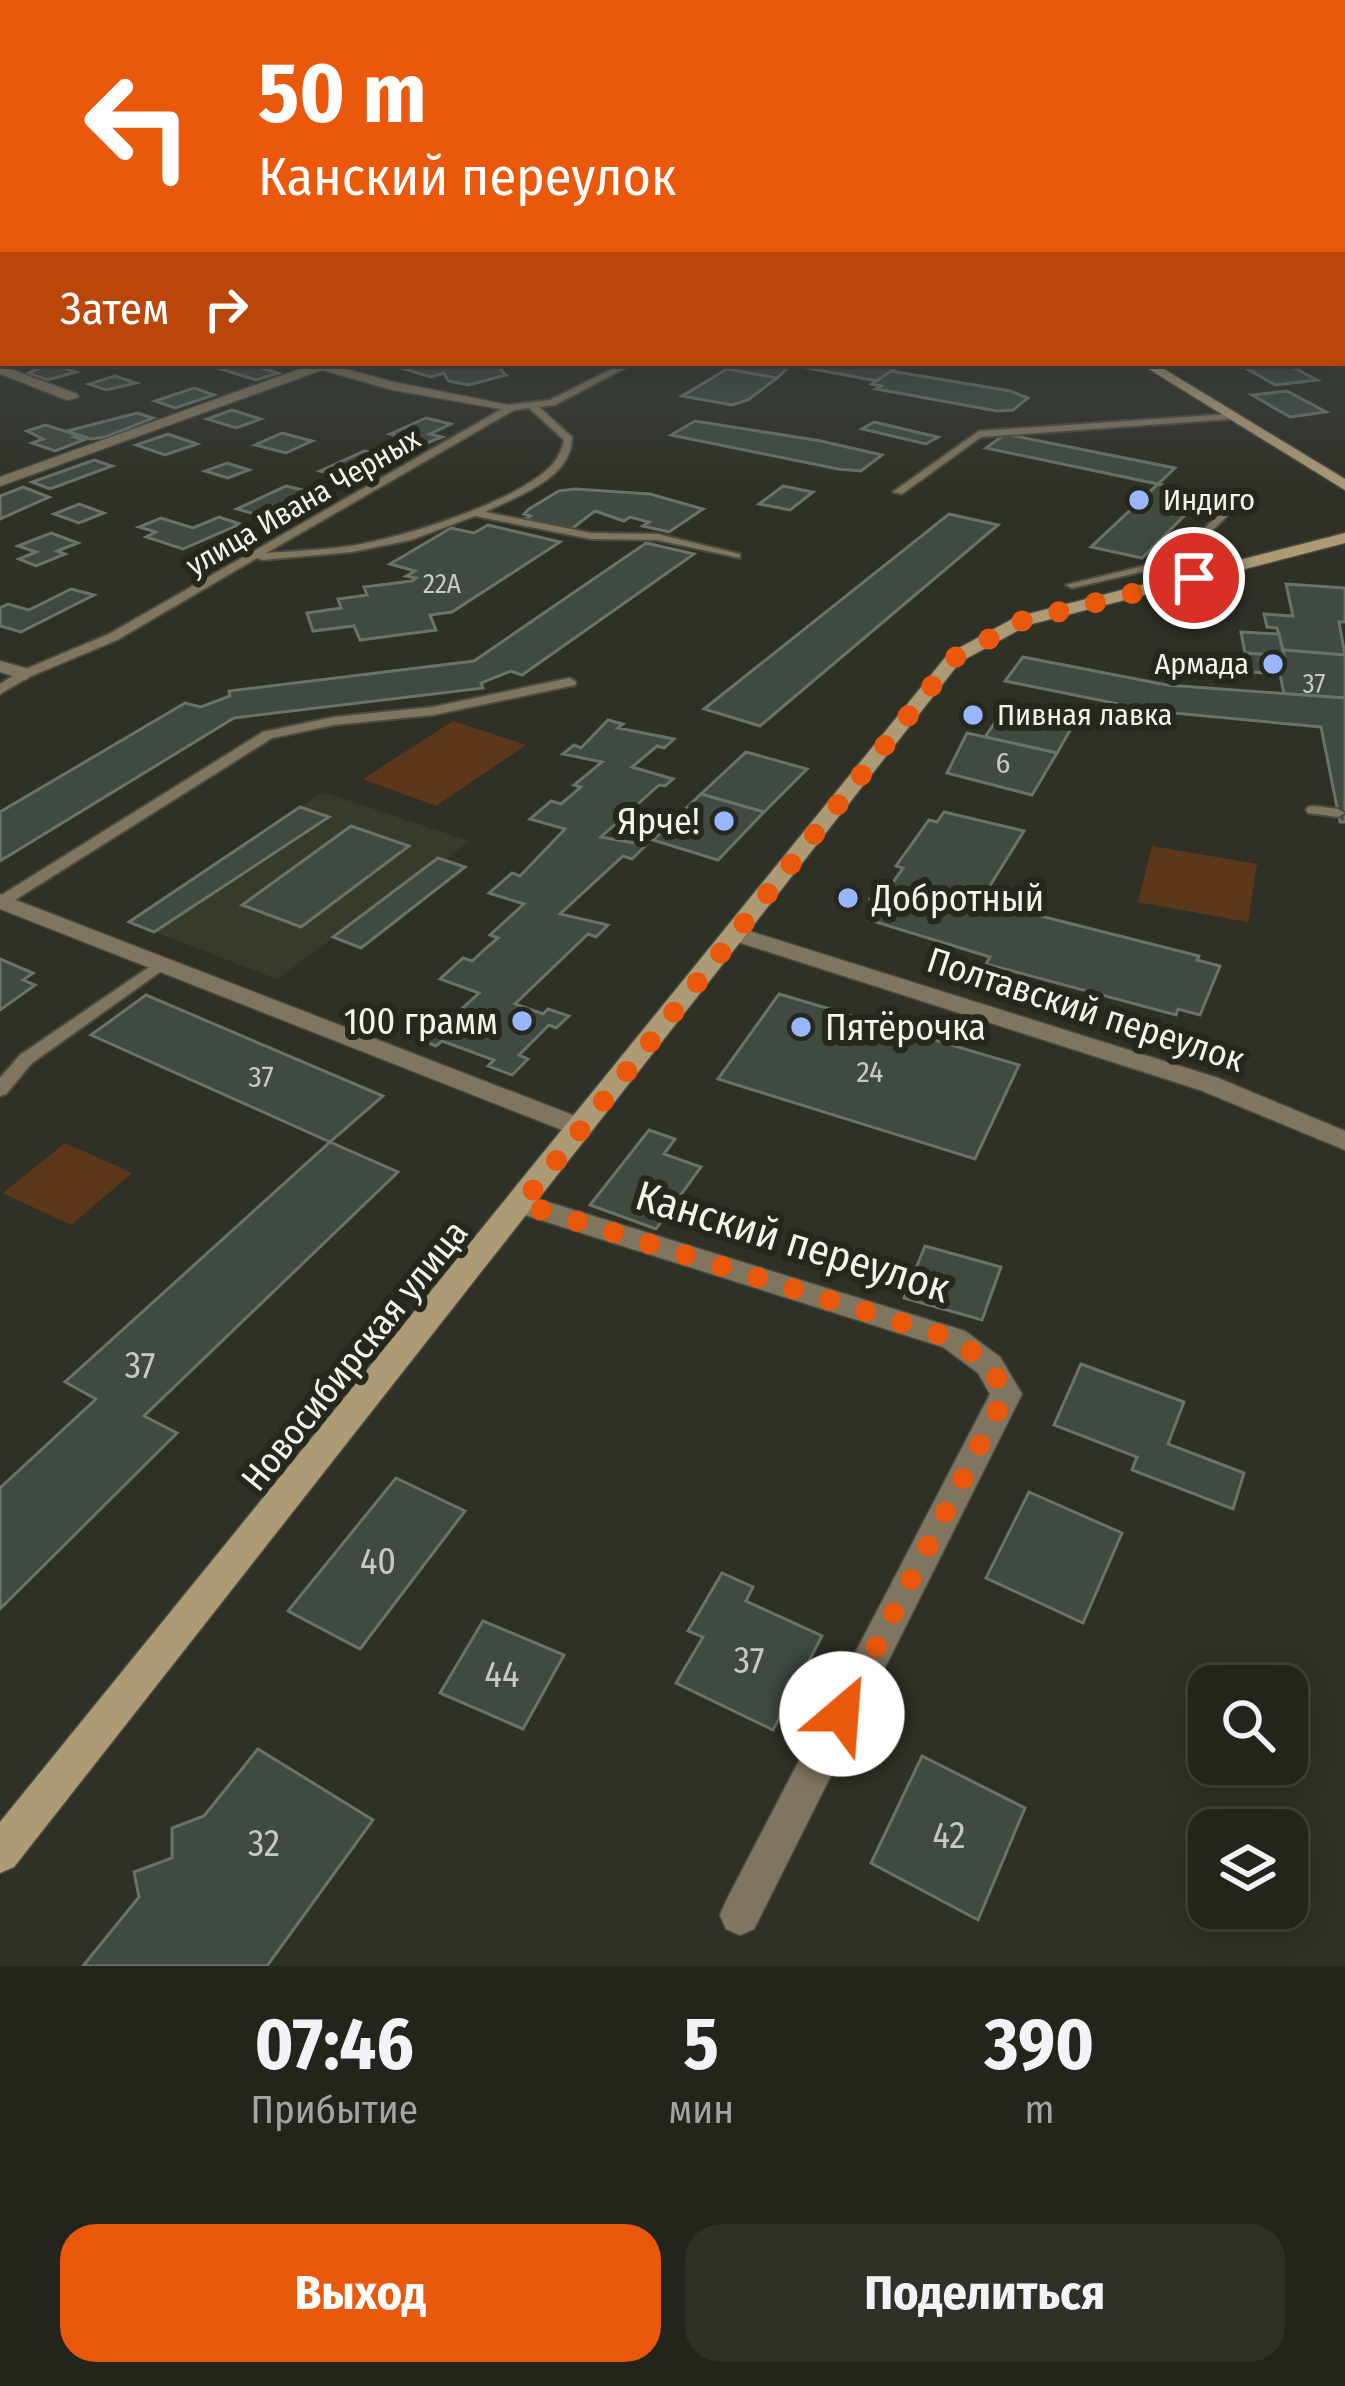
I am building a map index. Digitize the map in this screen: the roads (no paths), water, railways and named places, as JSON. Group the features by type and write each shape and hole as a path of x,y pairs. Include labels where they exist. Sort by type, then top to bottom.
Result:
{"street":[{"path":"0,482 310,366"},
{"path":"322,366 393,386 512,407"},
{"path":"1150,366 1345,485"},
{"path":"0,367 72,398"},
{"name":"Новосибирская улица","path":"0,1853 522,1204 937,676 975,643 1022,621 1345,538"},
{"path":"0,666 25,674"},
{"path":"3,901 579,1127"},
{"name":"Полтавский переулок","path":"733,933 1209,1084 1345,1141"},
{"name":"Канский переулок","path":"522,1204 954,1339 989,1365 1006,1394 740,1915"}],"lane":[{"name":"улица Ивана Черных","path":"0,690 25,674 113,637 512,407 552,403 625,366"},
{"path":"253,558 411,537 474,513 559,466 569,452 569,439 532,406"},
{"path":"898,492 979,434 1229,416"},
{"path":"1072,585 1176,561 1234,503"},
{"path":"474,513 591,536 657,537 736,556"},
{"path":"3,901 268,735 334,721 434,711 570,682"},
{"path":"1313,810 1339,813"},
{"path":"0,1090 26,1059 161,964"}],"place":[{"name":"Индиго","path":"1139,500"},
{"name":"Армада","path":"1273,664"},
{"name":"Пивная лавка","path":"973,715"},
{"name":"Ярче!","path":"724,821"},
{"name":"Добротный","path":"848,898"},
{"name":"100 грамм","path":"522,1021"},
{"name":"Пятёрочка","path":"801,1027"}]}
